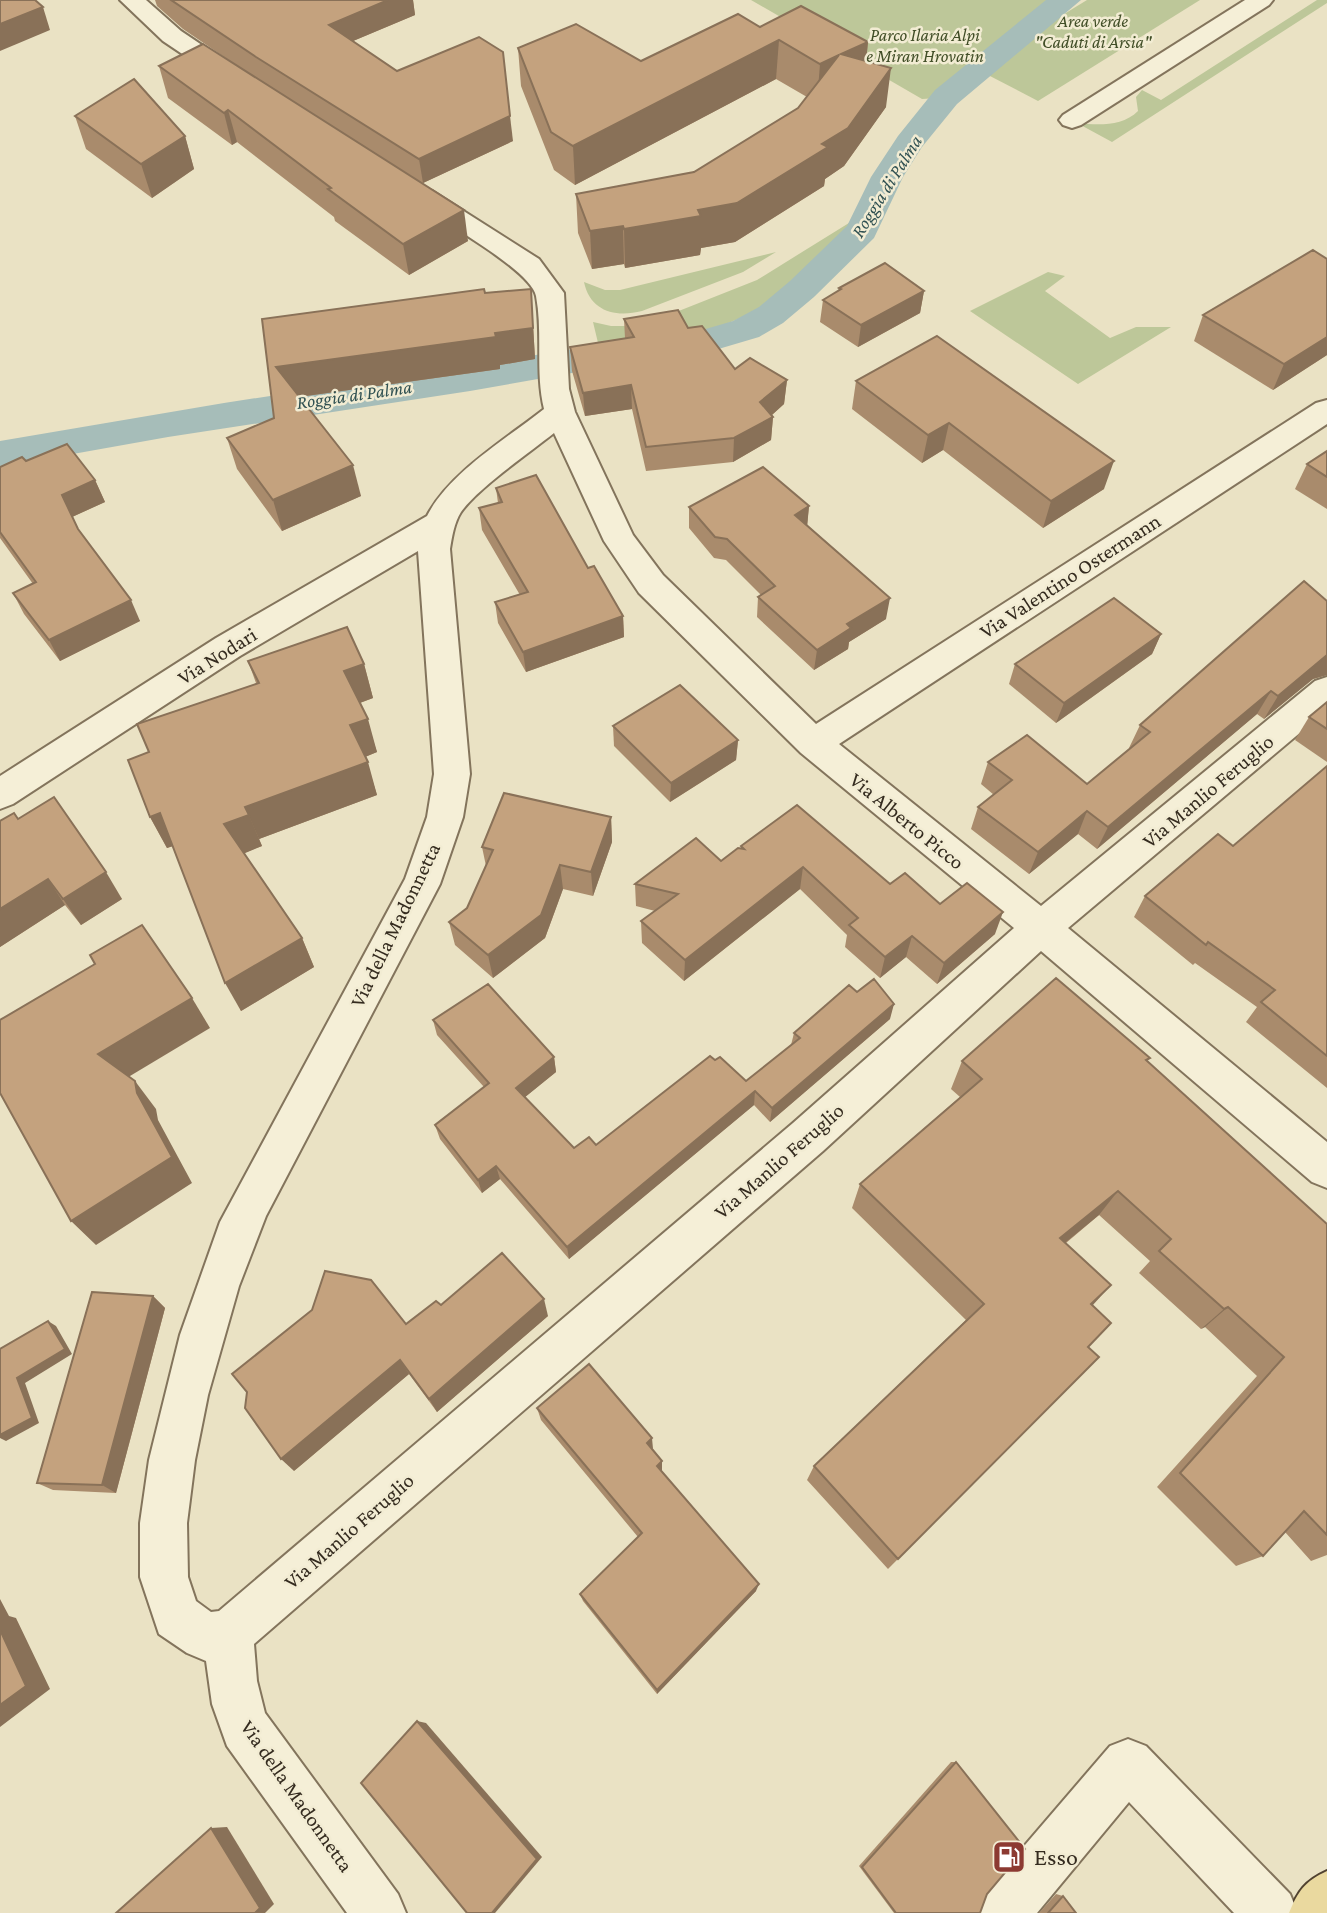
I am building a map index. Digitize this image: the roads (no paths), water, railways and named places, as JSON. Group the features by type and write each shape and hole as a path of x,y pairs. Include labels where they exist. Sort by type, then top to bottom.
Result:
{"main road":[{"path":"1316,1913 1327,1898"}],"street":[{"path":"132,0 172,36 261,95"},
{"path":"1072,120 1261,0"},
{"path":"399,182 528,265 550,293 554,389 560,412"},
{"name":"Via Valentino Ostermann","path":"813,743 1327,410"},
{"name":"Via della Madonnetta","path":"379,1913 245,1728 235,1701 229,1667 230,1633 204,1636 188,1629 173,1611 163,1583 160,1550 166,1489 184,1401 228,1253 421,884 445,817 452,774 434,550 439,524 448,506 462,491 560,412"},
{"name":"Via Alberto Picco","path":"560,412 597,497 620,541 651,584 813,743 1327,1168"},
{"name":"Via Nodari","path":"0,794 228,648 439,524"},
{"name":"Via Manlio Feruglio","path":"230,1633 808,1137 1041,929 1327,690"},
{"path":"1002,1913 1128,1764 1271,1913"}],"waterway":[{"name":"Roggia di Palma","path":"688,346 746,329 771,315 802,289 862,231 887,177 909,143 946,97 1045,13 1066,0"},
{"name":"Roggia di Palma","path":"0,454 224,415 627,353"}],"place":[{"name":"Esso","path":"1009,1857"}],"park label":[{"name":"Area verde \"Caduti di Arsia\"","path":"1093,31"},
{"name":"Parco Ilaria Alpi e Miran Hrovatin","path":"925,45"}]}
